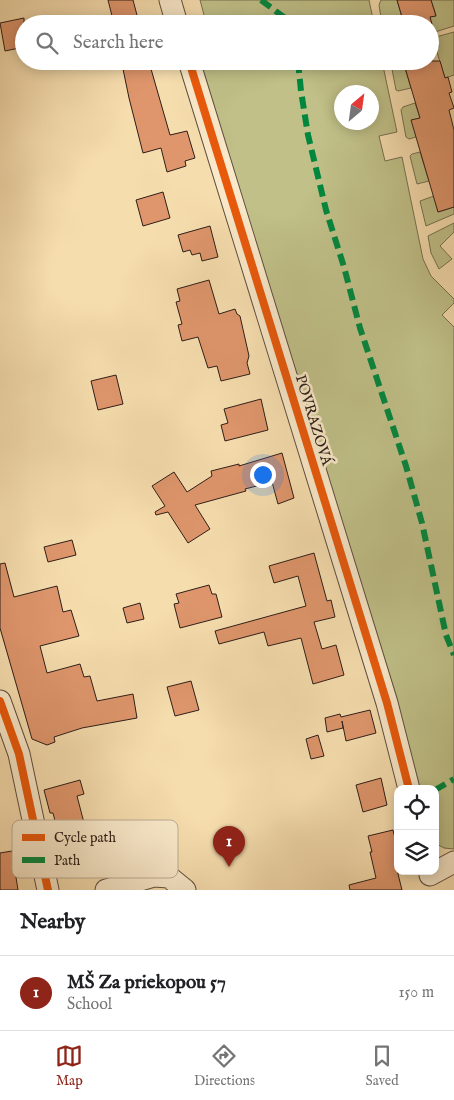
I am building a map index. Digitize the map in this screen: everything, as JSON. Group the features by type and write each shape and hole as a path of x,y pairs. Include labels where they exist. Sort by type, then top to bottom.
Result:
{"street":[{"path":"170,0 174,15"},
{"name":"POVRAZOVÁ","path":"192,70 387,703 408,785"},
{"path":"0,701 19,754 33,820"},
{"path":"431,879 454,862"},
{"path":"106,890 147,878"},
{"path":"170,878 186,890"}],"green space":[{"path":"200,0 369,0 372,15 204,15"},
{"path":"381,0 397,0 401,15 381,15 379,5"},
{"path":"431,0 454,0 454,26 439,31 439,15 436,15"},
{"path":"454,32 454,75 445,78 439,59 439,36"},
{"path":"200,70 384,70 397,132 379,136 385,161 402,157 423,259 431,276 454,299 454,303 442,315 454,327 454,849 439,845 439,785 418,785"},
{"path":"392,70 406,70 411,88 396,90"},
{"path":"415,103 420,118 412,120 416,137 409,139 406,137 401,110 403,107"},
{"path":"420,152 429,181 417,184 410,156"},
{"path":"434,196 438,212 454,207 454,214 426,226 420,201"},
{"path":"454,223 454,232 440,246 452,259 439,269 431,253 428,236"}],"building":[{"path":"108,0 133,0 137,15 112,15"},
{"path":"397,0 431,0 436,15 401,15"},
{"path":"15,20 15,49 5,51 0,23"},
{"path":"440,61 445,78 448,77 452,92 449,93 454,108 449,110 454,130 454,207 438,212 411,120 420,118 406,70 439,70"},
{"path":"123,70 151,70 170,135 187,131 195,158 185,161 186,166 167,172 161,148 143,153"},
{"path":"163,192 170,218 143,226 136,200"},
{"path":"210,226 218,257 202,261 200,253 192,255 190,250 183,252 178,235"},
{"path":"209,280 219,314 235,309 240,316 249,356 247,363 250,374 221,381 217,366 208,368 198,337 182,341 178,325 182,324 176,302 180,301 177,289"},
{"path":"116,375 123,404 98,410 91,381"},
{"path":"261,399 268,430 225,441 221,425 228,423 224,409"},
{"path":"282,453 294,498 278,504 272,482 195,505 210,529 188,543 168,512 156,515 155,512 165,506 152,486 174,472 187,492 212,476 211,471 239,464 239,466"},
{"path":"72,540 76,555 48,562 44,547"},
{"path":"314,553 327,601 331,600 335,617 314,622 322,649 336,645 344,675 313,684 301,638 268,646 264,632 219,644 215,631 306,606 298,576 274,583 269,566"},
{"path":"5,563 14,597 57,586 63,612 71,610 79,636 40,646 47,673 80,664 84,677 90,676 97,701 133,694 137,718 82,728 54,737 55,742 47,745 32,739 0,628 0,564"},
{"path":"209,585 212,594 216,594 222,617 180,628 174,604 179,603 176,594"},
{"path":"140,603 144,619 127,623 123,608"},
{"path":"191,681 199,710 175,716 167,687"},
{"path":"370,710 376,733 346,741 342,721 343,728 327,732 325,718 340,714 341,717"},
{"path":"318,735 324,756 311,759 306,739"},
{"path":"381,778 387,805 363,812 356,785"},
{"path":"80,780 84,794 77,796 83,820 55,820 53,813 50,813 44,790"},
{"path":"393,830 394,875 398,875 402,890 350,890 349,885 376,878 368,836"},
{"path":"12,851 12,878 16,878 18,890 0,890 0,853"}],"marked path":[{"path":"261,0 281,15"},
{"path":"299,70 308,135 326,210 344,267 360,328 406,466 422,523 446,635 454,655"},
{"path":"439,788 454,779"}],"cycle path":[{"path":"192,70 387,703 408,785"},
{"path":"0,701 19,754 33,820"},
{"path":"45,878 48,890"}],"place":[{"name":"MŠ Za priekopou 57","path":"229,867"}]}
